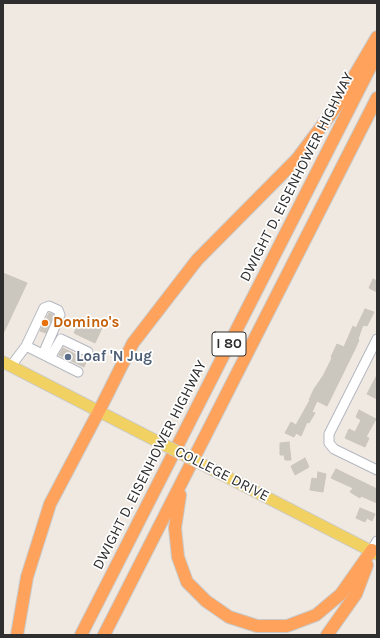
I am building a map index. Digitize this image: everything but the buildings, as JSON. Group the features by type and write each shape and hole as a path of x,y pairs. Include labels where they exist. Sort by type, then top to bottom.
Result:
{"highway":[{"path":"17,635 27,577 50,504 133,343 197,260 297,159 336,106 377,37"},
{"name":"DWIGHT D. EISENHOWER HIGHWAY","path":"81,635 377,54"},
{"name":"I 80","path":"104,635 377,98"},
{"name":"I 80","path":"181,485 175,528 178,557 187,582 206,601 228,617 257,626 287,626 316,615 341,594 375,548"},
{"path":"327,635 356,594 375,548"}],"main road":[{"name":"COLLEGE DRIVE","path":"6,366 99,411 231,479 375,548"}],"street":[{"path":"6,366 26,346 44,308 50,306 59,311 60,315 47,356"},
{"path":"47,356 61,339 88,352"},
{"path":"377,339 329,434 329,443 334,449 377,470"},
{"path":"26,346 78,372"}],"place":[{"name":"Domino's","path":"45,323"},
{"name":"Loaf 'N Jug","path":"68,357"}]}
